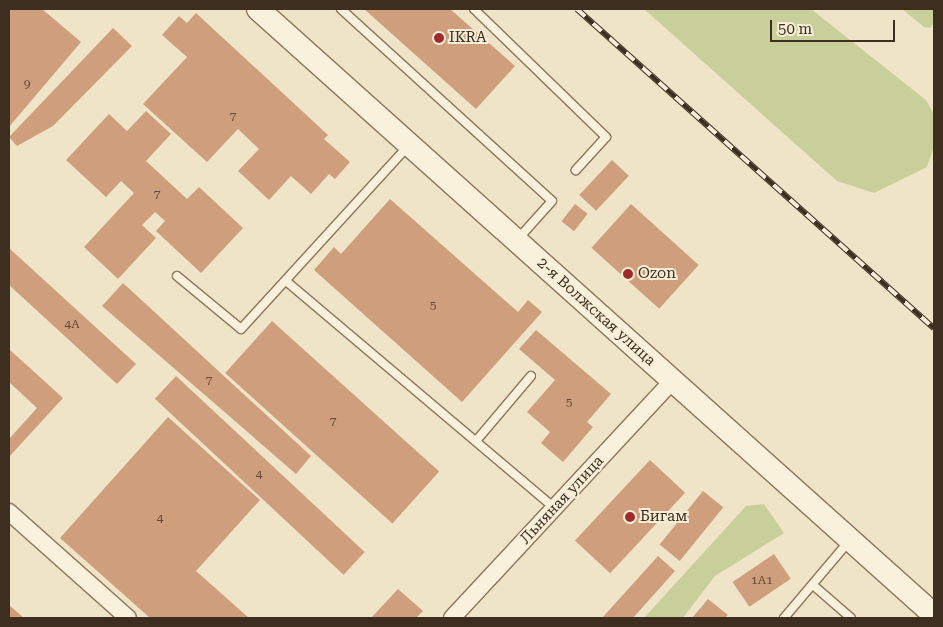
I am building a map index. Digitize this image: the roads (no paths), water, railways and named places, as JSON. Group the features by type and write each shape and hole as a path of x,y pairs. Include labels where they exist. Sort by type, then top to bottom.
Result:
{"street":[{"name":"2-я Волжская улица","path":"258,9 934,615"},
{"name":"Льняная улица","path":"452,618 672,381"},
{"path":"9,512 128,618"}],"lane":[{"path":"341,9 552,201 516,241"},
{"path":"474,9 606,137 576,170"},
{"path":"177,276 241,329 410,145"},
{"path":"286,281 555,508"},
{"path":"476,441 530,376"},
{"path":"784,618 850,540"},
{"path":"813,585 851,618"}],"railway":[{"path":"577,9 934,328"}],"place":[{"name":"IKRA","path":"439,38"},
{"name":"Ozon","path":"628,274"},
{"name":"Бигам","path":"630,517"}]}
